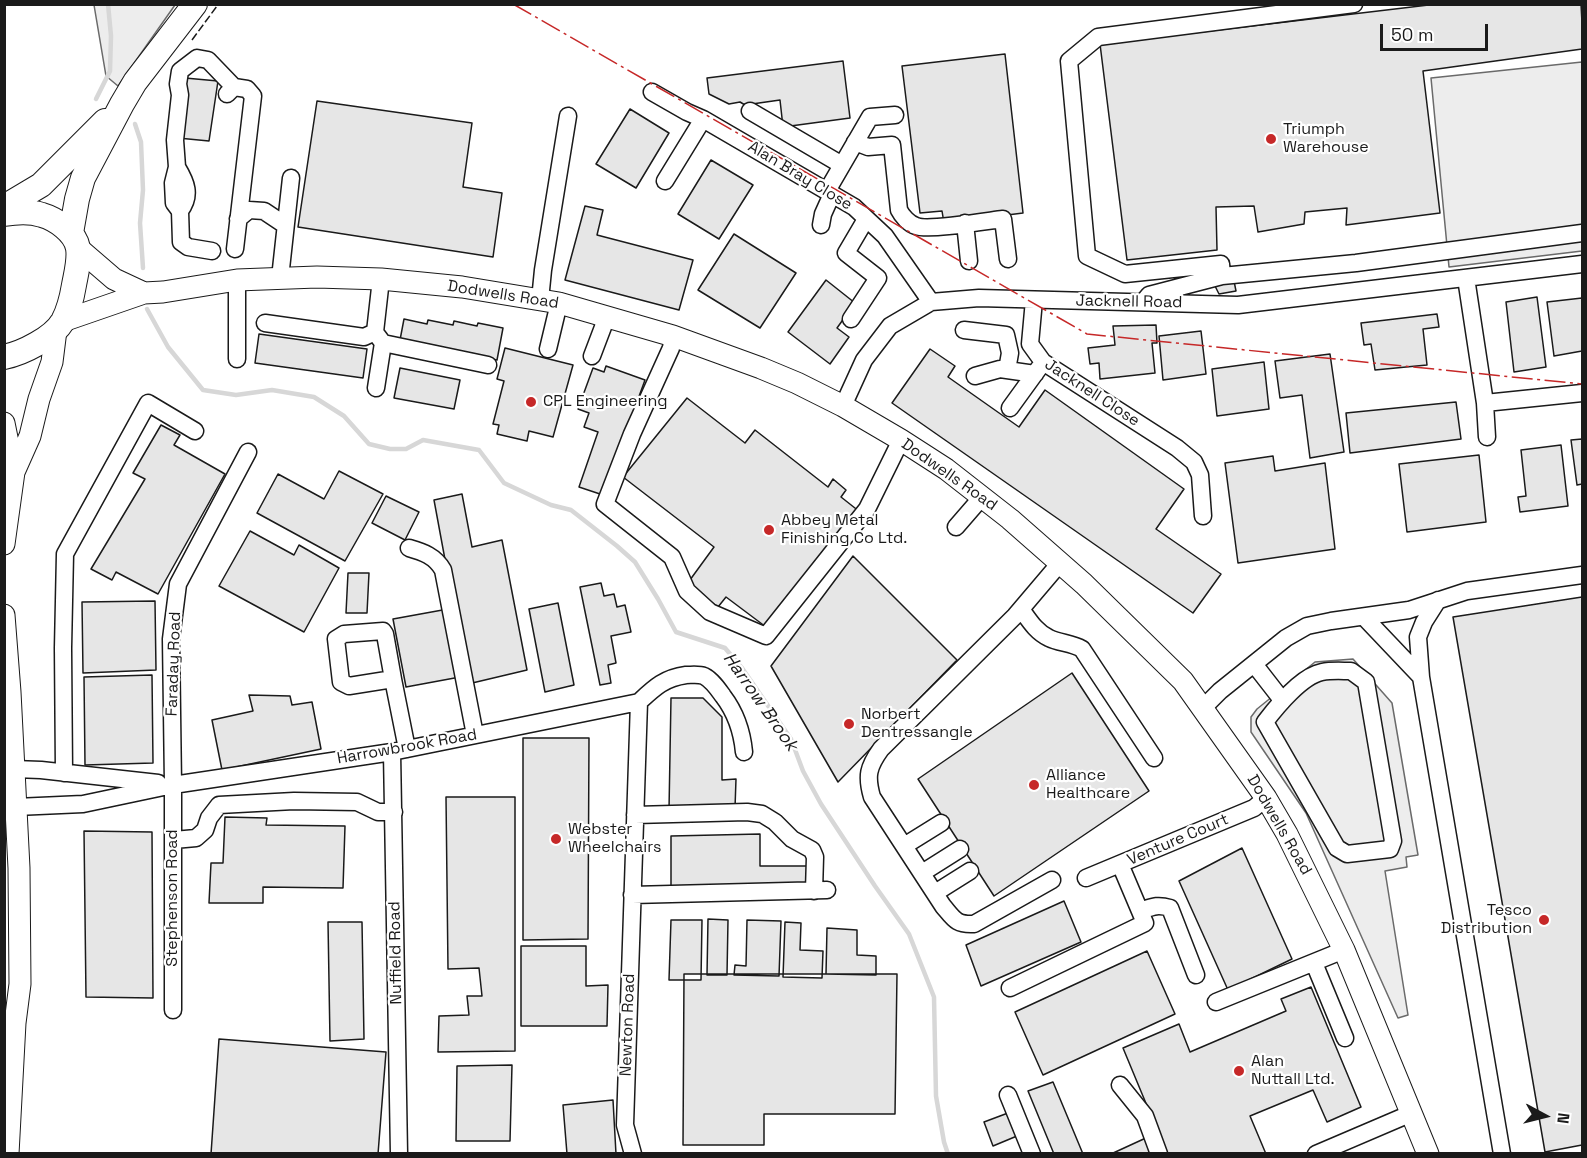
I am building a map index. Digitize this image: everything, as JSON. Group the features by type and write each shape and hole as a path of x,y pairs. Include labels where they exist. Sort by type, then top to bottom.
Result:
{"highway":[{"path":"4,357 36,345 59,326 73,292 77,268 74,240 77,199 83,178 122,104 195,4"},
{"path":"4,207 41,185 122,104"},
{"path":"4,214 16,212 42,214 57,223 74,240"}],"main road":[{"path":"74,240 114,279 144,293"},
{"name":"Dodwells Road","path":"59,326 144,293 237,280 317,277 381,279 462,287 549,302 673,336 770,372 843,406 901,440 946,469 1010,519 1084,584 1183,681 1203,708 1266,798 1287,834 1344,950 1428,1154"},
{"path":"4,544 14,472 30,436 39,399 52,362 59,326"},
{"path":"4,423 14,472"},
{"path":"4,615 14,769 13,814 19,868 20,984 15,1023 8,1154"}],"street":[{"path":"1222,276 1221,264 1125,274 1087,256 1069,61 1098,38 1354,4"},
{"path":"212,251 188,247 181,242 180,211 174,203 173,183 177,167 175,140 180,70 197,58 208,60 230,91 248,89 253,96 235,249"},
{"name":"Alan Bray Close","path":"652,92 854,207 885,236 931,302"},
{"path":"750,111 842,165"},
{"path":"821,225 830,193 842,165 870,117 895,115"},
{"path":"548,349 549,302 543,270 568,116"},
{"path":"665,181 703,119"},
{"path":"855,142 868,147 891,145 899,210 916,226 933,227 1003,219 1008,259"},
{"path":"280,278 291,178"},
{"path":"242,185 249,198 288,205"},
{"path":"238,219 249,210 264,211 285,225"},
{"path":"851,319 878,278 846,253 866,219"},
{"path":"965,223 969,261"},
{"path":"1143,303 1149,295 1222,276 1356,263 1582,234"},
{"name":"Jacknell Road","path":"843,406 864,360 890,326 931,302 979,298 1238,305 1582,264"},
{"path":"1466,278 1485,403 1487,437"},
{"path":"376,388 381,279"},
{"path":"237,280 237,359"},
{"name":"Jacknell Close","path":"1034,300 1030,344 1039,368 1177,448 1194,462 1200,475 1203,516"},
{"path":"592,356 605,316"},
{"path":"265,322 379,338 488,365"},
{"path":"964,330 1006,335 1010,353 1007,370"},
{"path":"673,336 671,348 632,434 605,504 672,557 687,591 710,612 766,636 867,509 901,440"},
{"path":"975,376 1000,369 1039,368"},
{"path":"1010,408 1039,368"},
{"path":"1485,403 1582,393"},
{"path":"64,773 65,554 148,403 195,430"},
{"name":"Faraday Road","path":"173,785 171,639 178,584 248,452"},
{"path":"956,527 982,497"},
{"path":"409,548 431,556 443,570 480,734"},
{"path":"1052,880 974,924 964,925 956,922 872,797 868,783 870,769 881,749 1021,609 1060,563"},
{"path":"1203,708 1220,691 1286,638 1307,626 1408,610 1467,591 1582,575"},
{"path":"1438,600 1424,622 1418,637 1421,677 1502,1154"},
{"path":"1021,609 1034,628 1048,638 1082,649 1154,758"},
{"path":"1364,617 1421,677"},
{"path":"1254,664 1282,700"},
{"path":"1352,671 1366,682 1393,841 1390,849 1347,854 1337,848 1265,722 1282,700 1301,684 1321,672 1352,671"},
{"path":"639,702 657,685 675,677 694,674 703,676 714,684 736,717 742,734 744,752"},
{"name":"Nuffield Road","path":"393,679 400,750 393,812 399,1154"},
{"name":"Harrowbrook Road","path":"13,814 83,804 173,785 400,750 639,702"},
{"name":"Newton Road","path":"633,1154 625,1125 639,702"},
{"path":"480,734 481,715"},
{"name":"Harrowbrook Road","path":"14,769 173,785"},
{"name":"Stephenson Road","path":"173,785 174,1010"},
{"name":"Venture Court","path":"1086,878 1254,808 1266,798"},
{"path":"174,840 196,838 205,830 209,818 219,805 294,801 357,802 378,812 393,812"},
{"path":"632,895 821,890 812,850 792,839 775,822 762,814 747,812 635,815"},
{"path":"904,846 941,823"},
{"path":"922,873 960,849"},
{"path":"1010,988 1145,923 1120,864"},
{"path":"935,893 970,871"},
{"path":"1140,911 1162,905 1170,908 1196,975"},
{"path":"1216,1002 1344,950"},
{"path":"1314,963 1345,1038"},
{"path":"1120,1085 1145,1116 1159,1154"},
{"path":"1008,1095 1032,1154"},
{"path":"1316,1154 1412,1113"}],"shaded area":[{"path":"94,5 175,5 118,86 106,76"},
{"path":"1582,62 1582,251 1449,267 1431,78"},
{"path":"1353,659 1392,703 1418,855 1406,857 1407,867 1385,871 1408,1015 1398,1018 1306,813 1251,732 1251,717 1257,709 1315,662"}],"building":[{"name":"Triumph Warehouse","path":"1437,4 1581,4 1582,23 1582,49 1423,71 1440,213 1346,225 1347,208 1305,212 1304,224 1258,232 1254,206 1216,207 1217,250 1127,260 1100,44"},
{"path":"1005,54 1023,213 944,223 942,211 920,213 902,66"},
{"path":"843,61 850,118 783,127 780,100 745,105 740,102 729,104 709,94 707,78"},
{"path":"185,78 218,81 209,141 178,138"},
{"path":"317,101 472,123 463,187 502,193 493,257 298,227"},
{"path":"630,109 669,133 636,188 596,164"},
{"path":"711,160 753,185 719,239 678,214"},
{"path":"585,206 603,210 597,235 693,260 679,310 565,280"},
{"path":"734,234 796,273 760,328 698,290"},
{"path":"826,280 855,303 837,328 849,337 830,364 788,332"},
{"path":"1234,281 1236,291 1219,294 1215,286"},
{"path":"1537,297 1546,367 1514,372 1506,302"},
{"path":"1582,298 1582,351 1554,356 1547,302"},
{"path":"1437,314 1439,327 1423,329 1427,365 1375,370 1371,344 1364,345 1361,323"},
{"path":"404,319 427,324 428,320 453,325 454,321 503,328 497,360 400,340"},
{"path":"1156,325 1157,343 1152,343 1155,373 1100,379 1099,363 1090,364 1088,348 1115,345 1113,326"},
{"path":"1201,331 1206,374 1163,380 1159,336"},
{"path":"259,334 367,349 363,378 255,363"},
{"name":"CPL Engineering","path":"505,348 573,365 553,437 529,431 527,441 497,434 499,425 493,424 504,381 497,379"},
{"path":"930,349 955,366 948,377 1019,427 1045,390 1184,489 1156,529 1221,574 1193,613 892,403"},
{"path":"1330,354 1344,452 1310,458 1302,395 1280,398 1275,361"},
{"path":"1264,362 1269,409 1217,416 1212,369"},
{"path":"606,366 645,380 603,495 579,487 598,432 584,427 589,413 578,409 593,368 604,372"},
{"path":"400,368 460,380 454,409 394,398"},
{"name":"Abbey Metal Finishing Co Ltd.","path":"687,398 745,443 755,430 828,487 833,479 846,490 841,497 860,512 770,630 726,597 718,607 687,584 714,547 623,477"},
{"path":"1456,402 1461,439 1350,453 1346,413"},
{"path":"161,425 180,435 174,445 225,474 158,594 116,572 112,580 91,569 145,479 133,473"},
{"path":"1582,439 1582,484 1577,485 1571,440"},
{"path":"1561,445 1568,506 1520,512 1518,497 1526,496 1521,450"},
{"path":"1479,455 1486,522 1407,532 1399,464"},
{"path":"1273,456 1275,471 1325,463 1335,549 1238,563 1225,463"},
{"path":"339,471 383,494 345,561 257,513 278,474 324,499"},
{"path":"462,494 472,547 502,540 527,670 468,684 434,500"},
{"path":"386,496 419,512 405,540 372,523"},
{"path":"250,531 294,555 299,545 339,568 304,632 219,586"},
{"name":"Norbert Dentressangle","path":"853,556 957,660 838,782 771,666"},
{"path":"348,573 369,573 367,613 346,613"},
{"path":"601,583 604,596 614,594 617,607 625,605 631,632 611,636 616,663 608,665 611,683 600,685 580,587"},
{"name":"Tesco Distribution","path":"1582,597 1582,1145 1545,1152 1453,617"},
{"path":"155,601 156,670 83,673 82,602"},
{"path":"558,603 574,685 545,692 529,609"},
{"path":"448,609 460,677 406,687 393,619"},
{"name":"Alliance Healthcare","path":"1072,673 1149,791 994,896 918,779"},
{"path":"152,675 153,763 85,765 84,677"},
{"path":"249,695 290,696 292,705 312,702 321,749 222,770 212,720 253,711"},
{"path":"671,698 703,698 722,717 722,780 736,779 735,808 669,810"},
{"name":"Webster Wheelchairs","path":"523,738 589,738 588,939 523,940"},
{"path":"446,797 515,797 515,1051 438,1052 439,1016 469,1015 467,996 482,996 479,968 448,969"},
{"path":"225,817 267,818 266,825 345,826 343,888 263,887 263,903 209,903 211,863 223,863"},
{"path":"84,831 152,832 153,998 86,997"},
{"path":"760,834 760,866 811,866 811,879 804,887 671,887 671,836"},
{"path":"1242,848 1292,959 1228,990 1179,881"},
{"path":"1064,901 1081,942 981,986 966,945"},
{"path":"708,919 728,920 727,975 707,975"},
{"path":"671,920 702,920 701,980 669,980"},
{"path":"747,920 781,921 779,976 734,975 735,965 746,966"},
{"path":"328,922 362,922 364,1039 330,1041"},
{"path":"785,922 801,923 800,950 823,951 822,978 783,977"},
{"path":"827,928 857,930 857,955 876,956 876,975 826,974"},
{"path":"521,946 586,946 586,986 608,985 607,1026 521,1026"},
{"path":"1147,951 1175,1014 1043,1075 1015,1012"},
{"path":"684,974 897,974 895,1114 764,1114 764,1145 683,1145"},
{"name":"Alan Nuttall Ltd.","path":"1311,987 1361,1107 1327,1122 1313,1090 1250,1116 1266,1154 1167,1154 1123,1048 1179,1024 1190,1052 1286,1011 1281,999"},
{"path":"219,1039 386,1052 378,1154 211,1154"},
{"path":"512,1065 510,1141 456,1141 457,1066"},
{"path":"1053,1082 1083,1154 1054,1154 1028,1091"},
{"path":"613,1100 616,1154 567,1154 563,1105"},
{"path":"1008,1113 1017,1136 993,1146 984,1122"},
{"path":"1148,1137 1155,1154 1111,1154"}],"waterway":[{"name":"Harrow Brook","path":"96,99 110,71 111,36 108,4"},
{"name":"Harrow Brook","path":"135,124 141,142 143,190 140,223 143,268"},
{"name":"Harrow Brook","path":"147,309 168,347 203,390 236,395 272,390 314,397 344,416 369,444 390,449 406,449 423,440 479,450 504,483 551,505 571,510 635,562 676,632 725,648 742,668 791,739 803,771 821,804 909,934 934,997 936,1096 948,1154"}],"fence":[{"path":"192,40 217,6"}],"power":[{"path":"513,4 1087,334 1582,384"}],"place":[{"name":"Triumph Warehouse","path":"1271,139"},
{"name":"CPL Engineering","path":"531,402"},
{"name":"Abbey Metal Finishing Co Ltd.","path":"769,530"},
{"name":"Norbert Dentressangle","path":"849,724"},
{"name":"Alliance Healthcare","path":"1034,785"},
{"name":"Webster Wheelchairs","path":"556,839"},
{"name":"Tesco Distribution","path":"1544,920"},
{"name":"Alan Nuttall Ltd.","path":"1239,1071"}]}
